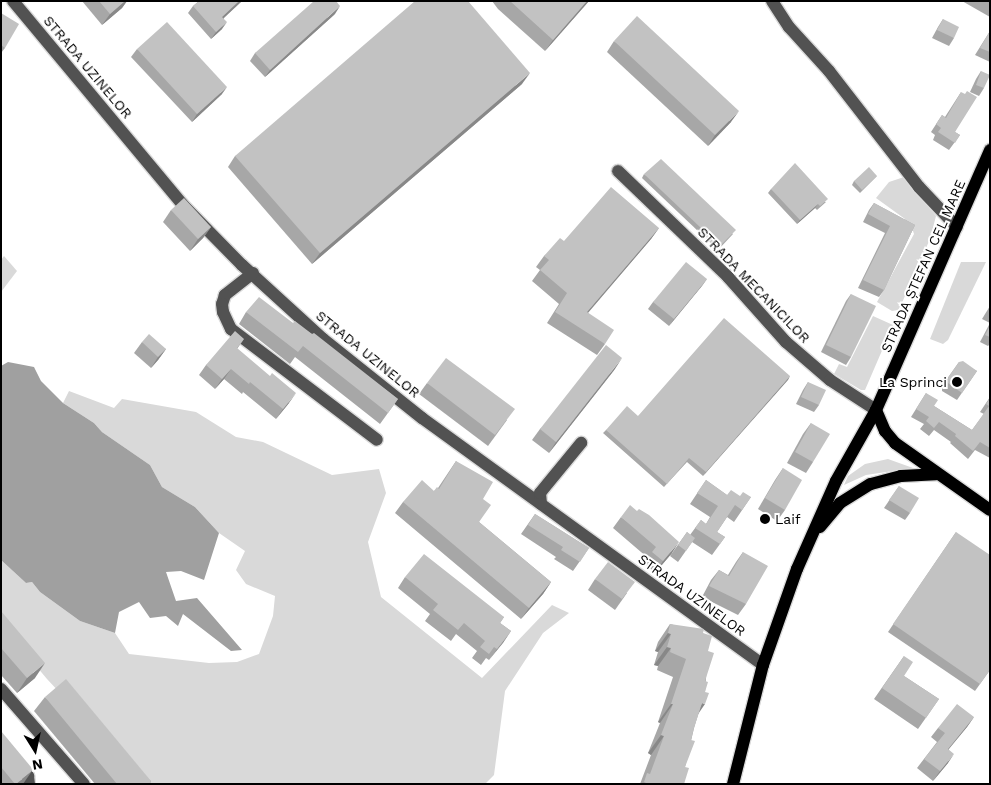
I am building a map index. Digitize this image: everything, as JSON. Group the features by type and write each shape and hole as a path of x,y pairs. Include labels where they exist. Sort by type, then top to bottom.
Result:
{"main road":[{"name":"STRADA ȘTEFAN CEL MARE","path":"733,784 762,665 796,569 836,481 876,410 958,227 990,150"},
{"path":"876,410 885,431 895,443 936,474 989,509"},
{"path":"812,536 833,510 858,490 891,478 936,474"}],"street":[{"name":"STRADA UZINELOR","path":"13,1 182,204 323,339 422,418 762,665"},
{"path":"772,1 790,27 829,71 919,188 958,227"},
{"name":"STRADA MECANICILOR","path":"618,171 728,277 786,342 830,380 876,410"},
{"path":"253,273 225,295 222,304 223,312 231,329 377,440"},
{"path":"541,504 540,493 581,443"},
{"path":"1,689 84,784"},
{"path":"1,743 28,776 29,784"}],"shaded area":[{"path":"904,177 936,216 930,239 901,305 898,310 892,311 877,302 914,234 913,231 903,225 905,219 876,198 889,182"},
{"path":"4,256 17,271 1,292 1,260"},
{"path":"961,262 986,262 948,340 943,344 930,339"},
{"path":"873,316 893,325 865,390 861,390 834,374 839,364 847,367"},
{"path":"8,362 34,367 41,381 63,403 94,423 102,432 150,465 162,487 195,507 219,533 204,580 181,571 166,572 176,601 197,598 242,650 231,651 183,614 178,626 166,616 150,618 139,602 119,612 115,633 80,621 40,592 32,582 26,583 1,560 1,366"},
{"path":"69,391 114,408 122,399 196,412 236,437 263,442 332,475 379,469 386,493 368,542 381,597 482,678 552,605 569,613 543,633 505,691 494,775 485,784 145,784 47,679 1,624 1,560 26,583 32,582 40,592 80,621 115,633 129,654 209,663 237,662 259,654 273,616 275,596 246,584 236,570 245,551 219,533 195,507 162,487 150,465 102,432 94,423 63,403"},
{"path":"888,459 913,468 866,475 844,485 848,476 865,464"}],"building":[{"path":"99,1 125,1 110,14"},
{"path":"199,1 239,1 222,17 227,22 216,32 193,6"},
{"path":"314,1 336,1 340,6 270,70 255,53"},
{"path":"415,1 468,1 530,73 320,253 235,156"},
{"path":"510,1 587,1 553,40"},
{"path":"1,13 19,24 5,48 1,45"},
{"path":"637,16 739,111 715,135 614,41"},
{"path":"943,19 959,27 954,38 937,30"},
{"path":"167,22 227,87 197,114 137,49"},
{"path":"990,31 990,52 980,48"},
{"path":"981,71 990,75 984,88 976,85"},
{"path":"967,91 977,97 955,132 960,135 955,143 938,132 941,128 936,124 942,115 946,118 961,92 965,94"},
{"path":"661,159 736,230 720,246 644,174"},
{"path":"795,163 828,199 820,206 818,204 800,220 771,189"},
{"path":"869,167 877,176 862,190 854,181"},
{"path":"611,187 659,228 587,312 614,330 605,344 555,312 567,293 540,270 549,260 544,256 560,238 564,241"},
{"path":"184,198 211,227 198,239 171,210"},
{"path":"874,203 915,225 884,290 863,280 890,226 868,214"},
{"path":"686,262 707,279 674,319 653,302"},
{"path":"851,294 876,306 851,357 826,345"},
{"path":"259,297 293,323 295,321 312,334 314,333 398,399 388,413 303,346 298,352 246,312"},
{"path":"724,318 790,376 706,472 689,458 667,484 606,430 627,406 638,416"},
{"path":"990,326 990,337 985,335"},
{"path":"235,331 244,339 237,348 270,376 272,373 296,393 283,409 231,369 222,379 206,365"},
{"path":"149,334 166,349 158,357 142,342"},
{"path":"606,345 622,358 556,442 540,429"},
{"path":"446,358 515,409 495,435 427,383"},
{"name":"La Sprinci","path":"963,361 977,371 962,393 948,383 947,379 959,362"},
{"path":"808,382 826,390 819,405 801,397"},
{"path":"926,393 938,400 934,406 972,430 989,406 986,404 990,398 990,448 980,442 973,451 955,436 956,434 939,422 934,428 926,421 929,417 916,409"},
{"path":"811,423 830,434 813,462 795,452"},
{"path":"456,461 493,482 483,499 491,505 479,522 551,582 529,608 403,502 422,480 434,491 437,487 439,489"},
{"path":"783,468 802,480 785,510 765,498"},
{"path":"706,480 727,495 731,490 740,496 743,492 751,497 742,510 735,505 717,532 725,537 720,544 695,528 701,520 706,524 718,506 697,493"},
{"path":"899,486 919,498 910,513 889,500"},
{"path":"630,505 637,511 639,509 649,515 679,542 663,561 652,552 656,547 621,517"},
{"path":"535,514 589,548 580,562 561,550 563,547 528,525"},
{"path":"687,532 695,538 686,551 678,545"},
{"path":"956,532 990,555 990,670 980,684 893,624"},
{"path":"743,552 768,566 746,604 709,586 719,570 729,576"},
{"path":"424,554 504,617 500,623 511,631 497,649 494,647 489,654 480,647 485,641 464,623 458,630 433,610 438,604 405,577"},
{"path":"608,562 635,582 622,599 595,579"},
{"path":"1,611 45,663 27,678 1,648"},
{"path":"670,624 704,629 703,633 712,636 708,651 714,653 705,681 708,682 705,692 709,693 705,704 702,703 694,728 691,740 695,741 685,767 689,768 684,784 648,784 644,782 647,773 650,774 664,736 661,735 673,704 671,704 686,659 670,652 671,648 667,647 671,634 668,633"},
{"path":"904,656 913,662 904,676 939,699 926,718 882,688"},
{"path":"66,679 151,781 149,784 117,784 45,697"},
{"path":"957,704 974,717 948,749 954,754 940,771 924,759 945,733 938,728"},
{"path":"1,731 31,767 32,771 16,784 1,767"}],"place":[{"name":"La Sprinci","path":"957,382"},
{"name":"Laif","path":"765,519"}]}
